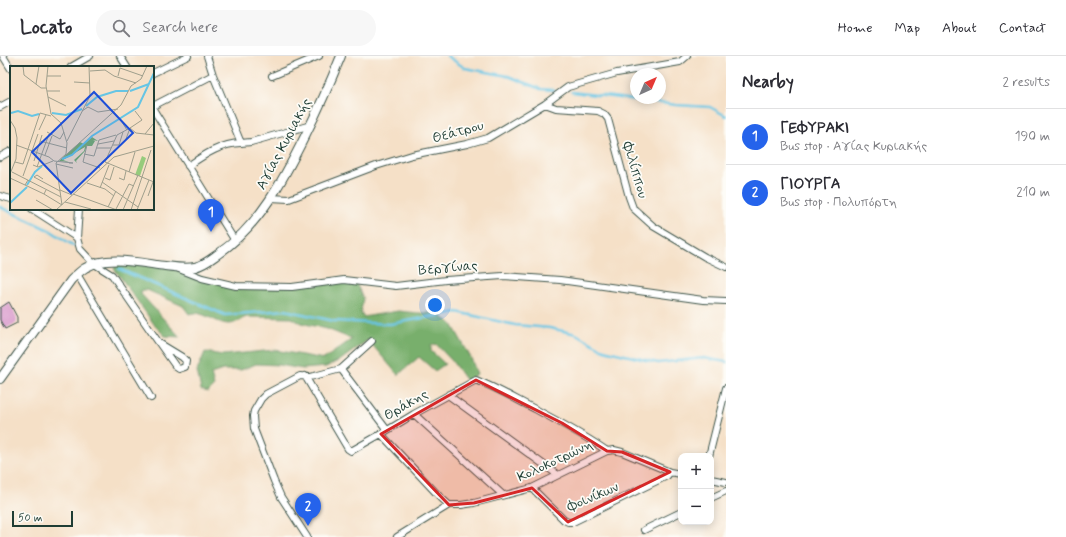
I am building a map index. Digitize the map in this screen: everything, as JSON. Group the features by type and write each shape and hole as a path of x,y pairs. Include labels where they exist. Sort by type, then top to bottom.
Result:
{"street":[{"path":"73,66 90,56"},
{"path":"120,56 126,66"},
{"path":"154,73 188,56"},
{"path":"207,56 213,76 241,143"},
{"path":"272,76 320,56"},
{"name":"Αγίας Κυριακής","path":"0,379 52,306 77,274 84,268 93,263 105,260 174,267 194,267 204,263 236,241 271,198 287,173 311,125 341,56"},
{"name":"Θεάτρου","path":"271,198 289,199 376,166 412,155 467,144 488,138 545,104 568,87 617,73 680,62 687,56"},
{"path":"3,57 10,68"},
{"path":"154,106 213,76"},
{"path":"0,107 10,102"},
{"name":"Φιλίππου","path":"545,104 556,108 598,111 604,114 608,119 633,208 653,226 705,257 726,267"},
{"path":"154,111 236,241"},
{"path":"188,166 215,149 232,144 251,142 311,125"},
{"path":"0,157 10,152"},
{"path":"0,196 10,199"},
{"path":"34,210 77,238"},
{"path":"80,210 77,238 80,248 93,263 112,275 176,368 179,369 185,367 186,361 182,356 159,342"},
{"name":"Βεργίνας","path":"174,267 218,283 242,286 292,287 344,280 396,286 446,280 503,276 539,277 703,300 726,301"},
{"path":"77,274 151,398"},
{"path":"307,537 281,497 274,481 254,429 254,411 261,399 266,394 297,377 310,377 341,369 372,341"},
{"path":"341,369 387,430"},
{"name":"Θράκης","path":"304,376 348,449 351,451 476,380 492,386 562,422 592,440 606,451"},
{"path":"710,453 726,388"},
{"path":"448,395 558,475"},
{"path":"414,414 503,495"},
{"path":"381,434 439,496 449,504 397,537"},
{"name":"Κολοκοτρώνη","path":"449,504 461,505 474,503 532,488 606,451 614,450 622,452 670,472 678,473"},
{"name":"Φοινίκων","path":"532,488 564,520 573,522 667,476 670,472"},
{"path":"714,480 726,482"},
{"path":"714,497 726,491"},
{"path":"644,530 678,513"}],"highlighted area":[{"path":"476,380 562,423 607,451 622,452 670,472 568,522 532,488 474,503 449,505 381,434"}],"green space":[{"path":"122,263 174,268 236,288 344,281 356,283 363,298 361,312 363,317 398,311 436,313 452,324 471,358 477,374 466,381 452,361 436,344 431,346 431,351 445,364 435,371 419,357 398,375 368,340 342,359 326,367 303,369 279,365 256,364 241,370 223,370 211,374 214,386 208,392 201,390 197,371 205,352 223,355 275,350 324,359 352,339 327,329 301,323 291,318 247,317 229,324 219,322 198,313 189,314 183,306 147,290 142,290 141,294 180,337 165,336 156,327 114,269 116,265"}],"building":[{"path":"9,302 17,317 17,323 5,329 0,320 0,308"}],"waterway":[{"path":"447,56 465,68 508,76 541,89 554,90"},
{"path":"572,92 676,105 710,107 726,116"},
{"path":"0,207 51,231 74,246"},
{"path":"119,269 225,315 285,310 334,321 390,324 457,312 515,325 550,328 576,334 604,350 658,363 704,358 726,362"}],"place":[{"name":"ΓΕΦΥΡΑΚΙ","path":"211,232"},
{"name":"ΓΙΟΥΡΓΑ","path":"308,526"}]}
